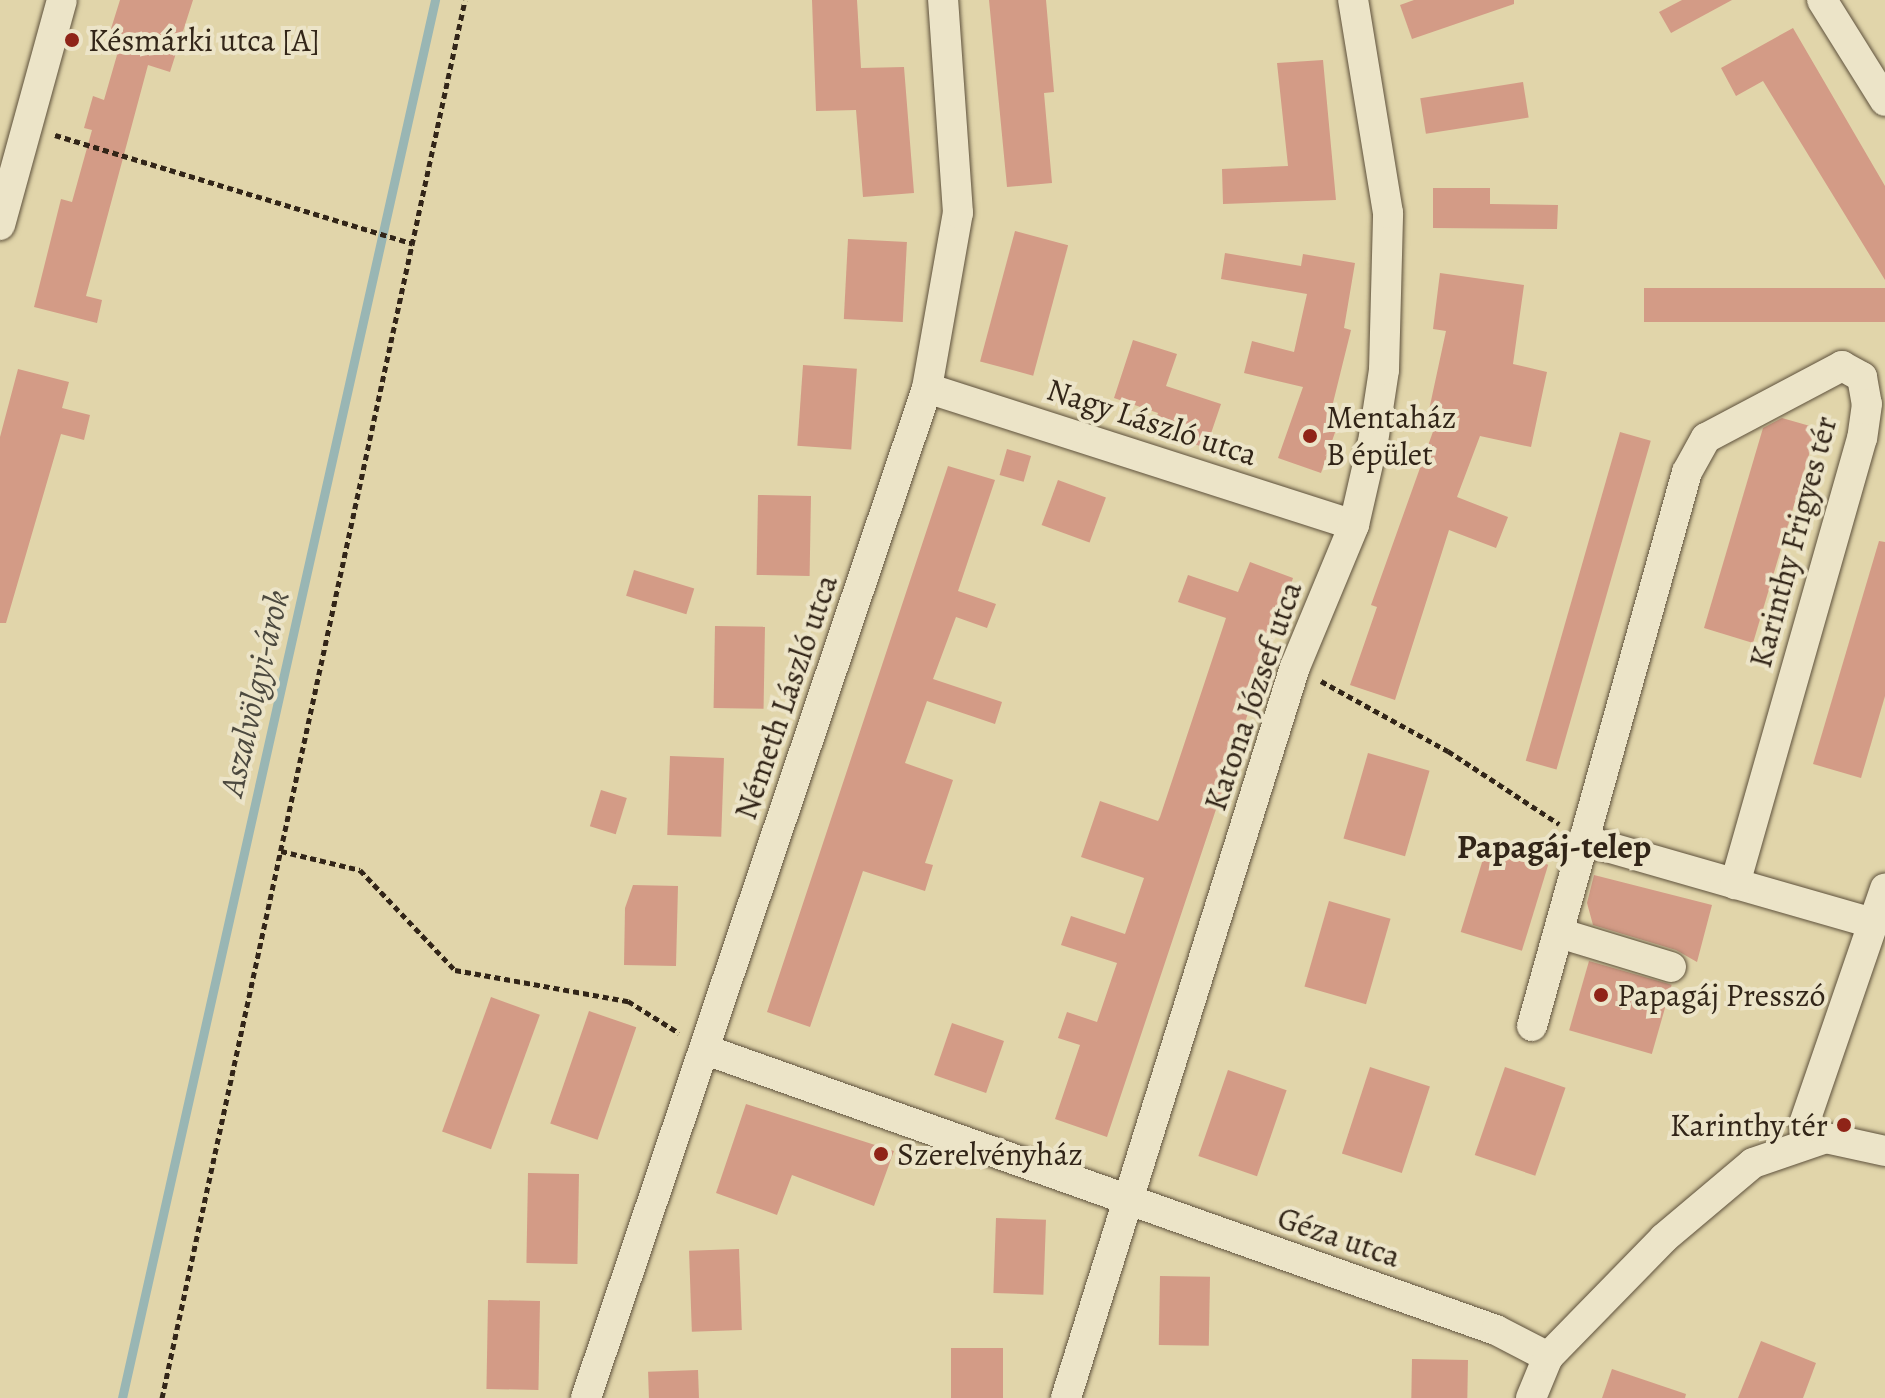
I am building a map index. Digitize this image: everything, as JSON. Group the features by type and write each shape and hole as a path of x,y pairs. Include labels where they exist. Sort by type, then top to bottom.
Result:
{"street":[{"path":"0,225 17,138 62,0"},
{"name":"Németh László utca","path":"586,1398 927,388 958,213 943,0"},
{"name":"Katona József utca","path":"1066,1398 1295,667 1354,525 1384,370 1388,213 1353,0"},
{"path":"1822,0 1885,101"},
{"name":"Karinthy Frigyes tér","path":"1532,1026 1687,472 1706,438 1842,366 1862,377 1867,404 1862,438 1735,884"},
{"name":"Nagy László utca","path":"927,388 1354,525"},
{"path":"1583,840 1872,923"},
{"path":"1807,1141 1804,1124 1885,889"},
{"path":"1559,933 1671,967"},
{"name":"Géza utca","path":"706,1050 1496,1330 1548,1357"},
{"path":"1531,1398 1548,1357 1717,1190 1753,1163 1807,1141 1826,1138 1885,1151"}],"path":[{"path":"162,1398 465,0"},
{"path":"17,138 413,244"},
{"path":"1295,667 1448,751 1583,840"},
{"path":"281,851 360,870 455,970 628,1001 706,1050"}],"building":[{"path":"120,0 193,0 170,72 148,65 86,296 102,300 97,323 34,307 61,199 72,202 92,130 84,128 93,96 104,100 117,55 104,51"},
{"path":"812,0 857,0 861,68 904,67 914,193 863,197 856,110 816,111"},
{"path":"989,0 1046,0 1054,92 1044,93 1052,183 1007,187"},
{"path":"1414,0 1514,0 1514,4 1412,39 1400,5"},
{"path":"1682,0 1732,0 1671,33 1659,12"},
{"path":"1793,28 1885,186 1885,280 1763,81 1736,96 1721,68"},
{"path":"1323,60 1336,200 1223,204 1222,169 1288,166 1277,63"},
{"path":"1523,82 1529,118 1426,134 1420,98"},
{"path":"1433,188 1490,188 1490,204 1558,205 1557,229 1433,228"},
{"path":"1015,231 1068,245 1033,376 980,361"},
{"path":"848,239 907,242 903,322 844,319"},
{"path":"1225,253 1301,266 1303,254 1355,263 1344,328 1351,330 1331,411 1341,415 1321,473 1278,458 1303,387 1244,373 1252,341 1294,352 1307,294 1221,279"},
{"path":"1440,273 1524,285 1513,364 1547,372 1531,447 1480,436 1457,497 1508,517 1496,548 1449,530 1395,700 1350,685 1377,607 1371,605 1435,426 1426,424 1446,331 1433,329"},
{"path":"1644,288 1885,288 1885,322 1644,322"},
{"path":"1133,340 1177,354 1166,386 1221,404 1206,448 1152,430 1158,413 1114,398"},
{"path":"803,365 857,369 851,450 797,446"},
{"path":"18,369 69,382 62,408 90,415 84,440 61,434 6,623 0,623 0,437"},
{"path":"1782,418 1817,428 1753,643 1704,628 1763,428"},
{"path":"1620,432 1651,441 1556,770 1526,761"},
{"path":"1007,449 1031,456 1024,482 1000,475"},
{"path":"948,466 995,480 958,591 996,604 987,628 956,617 933,679 1002,702 995,724 927,701 905,763 953,780 925,863 933,865 925,891 863,871 810,1027 767,1012"},
{"path":"1058,480 1106,497 1090,543 1042,525"},
{"path":"758,495 811,496 810,576 757,575"},
{"path":"1879,541 1885,542 1885,696 1861,778 1813,764"},
{"path":"1250,562 1293,578 1107,1137 1055,1119 1080,1045 1058,1038 1067,1012 1097,1022 1117,963 1061,945 1071,916 1125,934 1144,878 1081,857 1100,801 1158,821 1226,618 1178,602 1188,575 1238,592"},
{"path":"634,570 694,588 686,614 626,596"},
{"path":"715,626 765,627 764,709 714,708"},
{"path":"1368,753 1430,771 1405,856 1343,839"},
{"path":"670,756 724,758 721,837 667,835"},
{"path":"601,790 627,798 616,834 590,826"},
{"path":"1487,846 1548,865 1522,951 1461,932"},
{"path":"1594,875 1712,905 1697,962 1676,950 1593,925 1587,903"},
{"path":"633,885 678,886 676,966 624,965 625,908"},
{"path":"1329,901 1391,919 1366,1004 1304,987"},
{"path":"1589,961 1672,985 1652,1054 1569,1030"},
{"path":"491,997 540,1015 491,1149 442,1131"},
{"path":"589,1011 636,1027 598,1140 550,1124"},
{"path":"952,1023 1004,1041 986,1093 934,1075"},
{"path":"1370,1067 1430,1086 1402,1173 1342,1154"},
{"path":"1505,1067 1566,1088 1535,1176 1475,1155"},
{"path":"1228,1070 1287,1090 1257,1176 1198,1156"},
{"path":"746,1104 894,1151 874,1206 792,1175 777,1215 716,1193"},
{"path":"528,1173 579,1174 577,1264 526,1263"},
{"path":"996,1218 1046,1220 1043,1295 993,1293"},
{"path":"739,1249 742,1330 692,1332 689,1251"},
{"path":"1160,1276 1210,1277 1209,1346 1159,1345"},
{"path":"488,1300 540,1301 538,1390 486,1389"},
{"path":"1761,1341 1816,1363 1803,1398 1738,1398"},
{"path":"951,1348 1003,1348 1003,1398 951,1398"},
{"path":"1412,1359 1468,1360 1467,1398 1411,1398"},
{"path":"1612,1369 1686,1394 1685,1398 1602,1398"},
{"path":"698,1370 699,1398 649,1398 648,1372"}],"waterway":[{"name":"Aszalvölgyi-árok","path":"122,1398 435,0"}],"place":[{"name":"Késmárki utca [A]","path":"72,40"},
{"name":"Mentaház B épület","path":"1310,436"},
{"name":"Papagáj Presszó","path":"1601,995"},
{"name":"Karinthy tér","path":"1844,1125"},
{"name":"Szerelvényház","path":"881,1154"}],"district":[{"name":"Papagáj-telep","path":"1554,847"}]}
